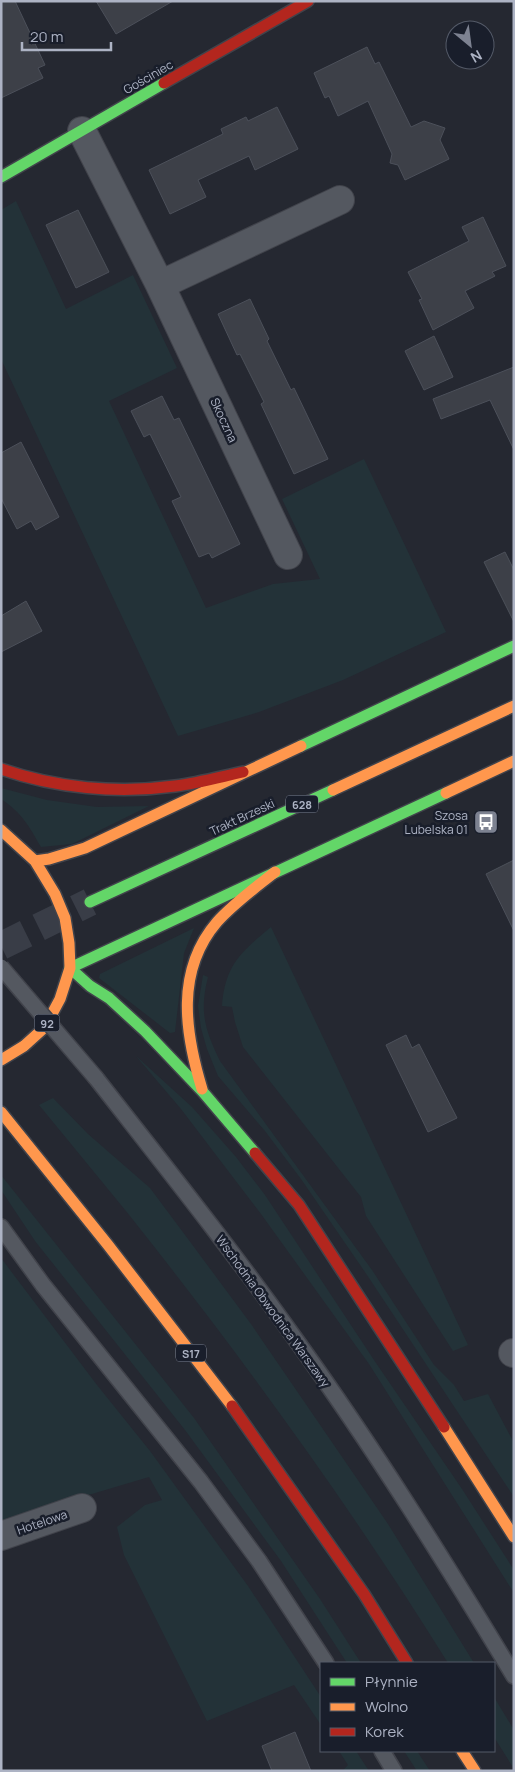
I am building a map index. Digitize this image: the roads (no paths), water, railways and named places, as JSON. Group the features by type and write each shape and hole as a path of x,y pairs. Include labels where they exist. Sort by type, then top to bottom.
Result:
{"main road":[{"name":"Gościniec","path":"1,177 308,1"},
{"path":"35,861 49,859 84,848 514,646"},
{"name":"Trakt Brzeski","path":"90,902 514,706"},
{"path":"514,761 70,968 90,986 109,998 128,1014 203,1092 299,1205 514,1537"},
{"path":"1,768 48,782 83,787 132,788 166,787 243,772"},
{"name":"92","path":"1,830 35,861 55,894 65,918 70,968 60,999 45,1027 24,1046 1,1060"},
{"path":"203,1092 186,1026 185,1006 188,981 194,958 210,930 232,907 274,872"},
{"name":"S17","path":"5,1116 224,1395 364,1594 406,1662"},
{"path":"463,1752 474,1771"}],"street":[{"name":"Skoczna","path":"82,131 160,285 288,555"},
{"path":"160,285 340,200"},
{"name":"Hotelowa","path":"1,1536 82,1508"}],"lane":[{"name":"Wschodnia Obwodnica Warszawy","path":"1,967 96,1078 192,1200 296,1340 378,1459 452,1573 514,1676"},
{"path":"1,1227 43,1285 207,1490 259,1561 325,1662"},
{"path":"383,1752 394,1771"}],"tunnel":[{"path":"1,946 90,902"}],"place":[{"name":"Szosa Lubelska 01","path":"486,822"}]}
